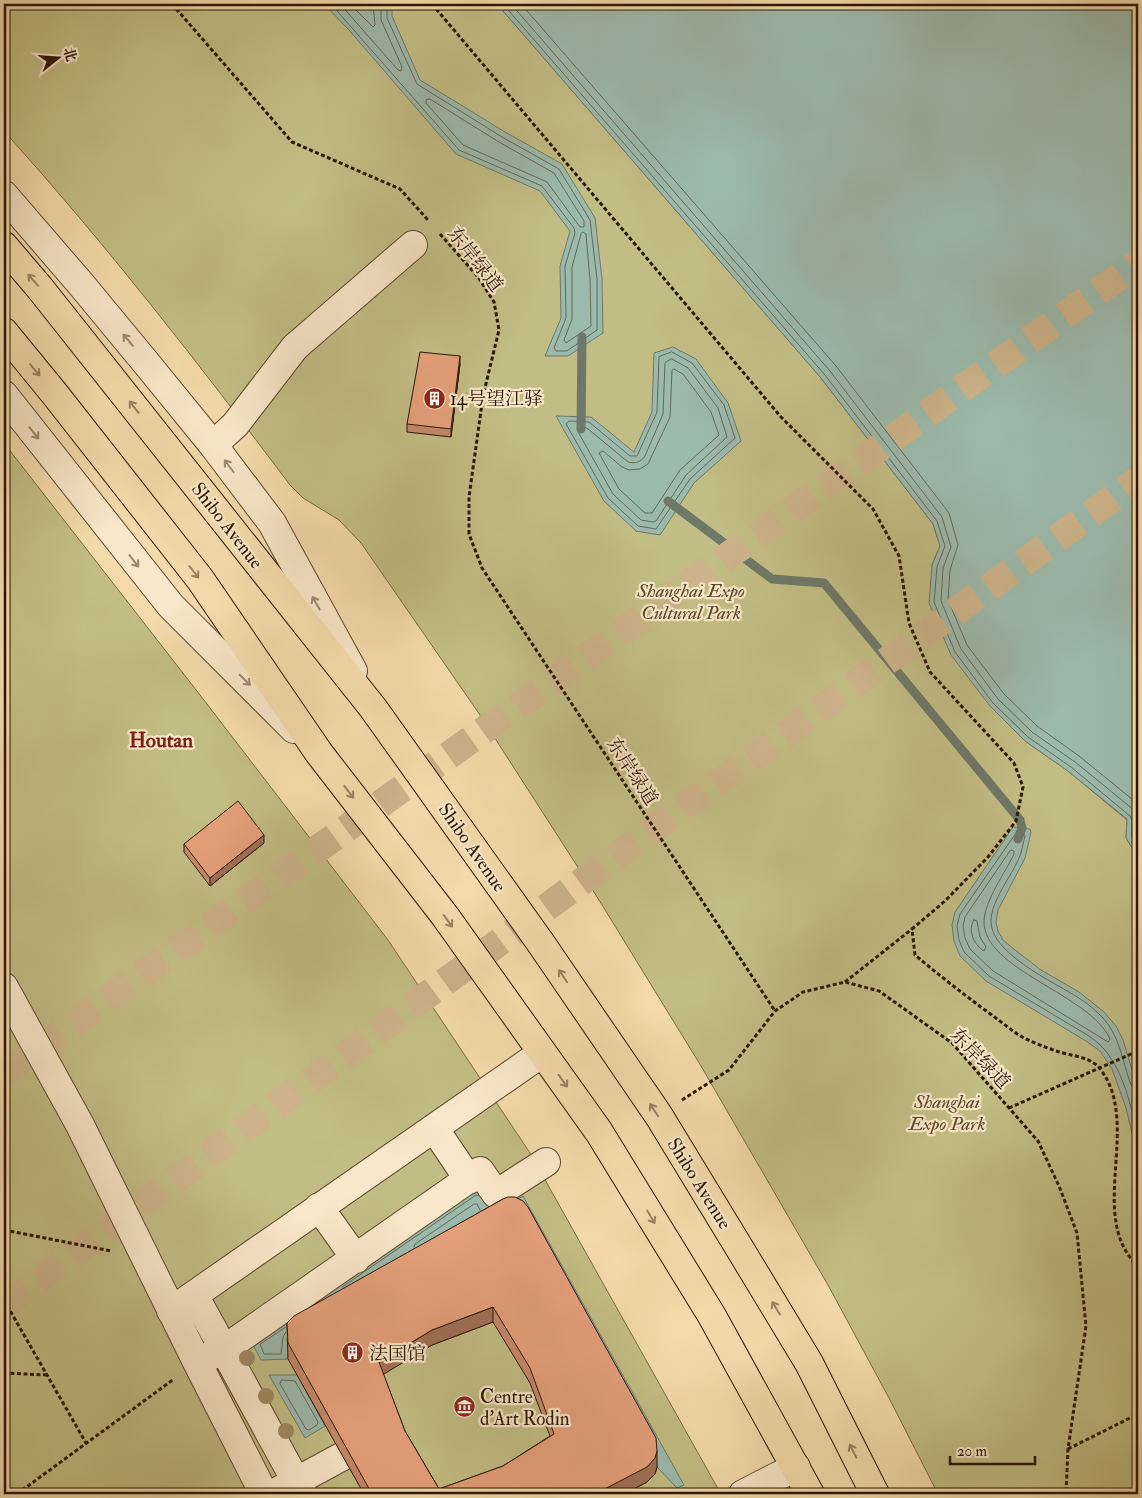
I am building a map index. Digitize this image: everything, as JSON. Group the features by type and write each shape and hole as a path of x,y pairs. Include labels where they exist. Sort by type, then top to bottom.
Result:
{"main road":[{"name":"Shibo Avenue","path":"4,246 39,287 373,708 540,942 658,1116 808,1363 875,1494"},
{"path":"4,332 200,579 319,753 445,916 604,1140 712,1316 810,1494"}],"street":[{"path":"4,195 80,283 214,446 272,523 373,708"},
{"path":"214,446 235,426 296,347 413,244"},
{"path":"4,395 170,606 319,753"},
{"path":"4,987 80,1125 171,1311 264,1494"},
{"path":"171,1311 542,1053"},
{"path":"434,1128 469,1180"},
{"path":"197,1362 223,1350 480,1172 496,1194 546,1162"},
{"path":"319,1207 356,1258"},
{"path":"194,1294 300,1488"},
{"path":"272,1494 300,1488 342,1456"},
{"path":"743,1494 796,1466"}],"path":[{"name":"东岸绿道","path":"172,4 292,142 400,189 433,226"},
{"path":"432,4 781,417 873,509 899,556 909,623 930,672 1014,763 1023,787 1016,821 988,857 945,901 845,982"},
{"name":"东岸绿道","path":"439,233 478,277 494,302 498,330 483,396 469,497 469,534 482,568 775,1011 803,992 845,982 879,991 952,1043 1038,1141 1059,1186 1077,1233 1086,1326 1068,1449 1066,1494"},
{"path":"912,929 915,955 962,993 1023,1037 1056,1051 1087,1059 1100,1068 1110,1086 1116,1105 1116,1218 1120,1240 1130,1258 1138,1266"},
{"path":"658,1116 729,1070 775,1011"},
{"path":"1010,1108 1138,1051"},
{"path":"4,1230 145,1257"},
{"path":"4,1300 86,1443"},
{"path":"17,1494 197,1362"},
{"path":"4,1373 47,1375"},
{"path":"1068,1449 1138,1414"}],"green space":[{"name":"Shanghai Expo Cultural Park","path":"4,4 497,4 821,378 933,524 940,546 932,565 1025,741 1068,771 1127,820 1126,838 1138,857 1138,1494 938,1494 828,1285 701,1066 599,900 480,715 361,543 339,520 303,498 290,485 151,305 79,217 4,131"},
{"path":"4,443 388,940 530,1153 721,1494 4,1494"}],"water":[{"path":"324,4 392,4 392,16 420,80 562,164 595,218 602,279 603,333 568,356 545,356 561,318 560,266 570,231 540,191 456,154 349,30"},
{"path":"497,4 1138,4 1138,857 1126,838 1127,819 1068,771 1025,741 990,706 951,655 929,603 932,565 940,546 933,524 821,378"},
{"path":"673,347 696,359 728,403 741,441 694,483 660,535 636,531 604,501 556,416 591,417 634,452 652,412 654,353"},
{"path":"1013,827 1030,829 1031,832 1025,858 998,910 996,922 998,931 1003,940 1015,950 1041,970 1079,992 1104,1012 1116,1026 1123,1040 1138,1089 1138,1193 1134,1141 1126,1108 1112,1069 1100,1051 986,981 960,956 954,941 952,925 955,912"},
{"path":"479,1187 498,1217 294,1331 287,1338 288,1359 261,1360 252,1343"},
{"path":"523,1196 684,1485 677,1488 657,1467 656,1454 510,1204"},
{"path":"269,1375 297,1375 325,1426 305,1438"}],"building":[{"name":"14号望江驿","path":"420,352 460,356 451,429 407,424"},
{"path":"238,801 264,835 210,878 184,844"},
{"name":"法国馆","path":"515,1197 523,1201 528,1207 656,1438 657,1451 655,1458 647,1467 595,1494 372,1494 288,1343 287,1323 294,1316 503,1199","holes":["493,1307 530,1368 554,1434 503,1466 439,1489 405,1431 379,1362 432,1330"]}],"waterway":[{"path":"581,429 582,337"},
{"path":"668,501 772,579 824,583 1020,820 1022,828 1018,839"}],"tunnel":[{"path":"4,1073 1138,263"},
{"path":"4,1305 655,828 1138,480"}],"place":[{"name":"14号望江驿","path":"434,398"},
{"name":"法国馆","path":"353,1353"},
{"name":"Centre d'Art Rodin","path":"464,1407"}],"district":[{"name":"Houtan","path":"161,740"}],"park label":[{"name":"Shanghai Expo Park","path":"947,1112"}]}
